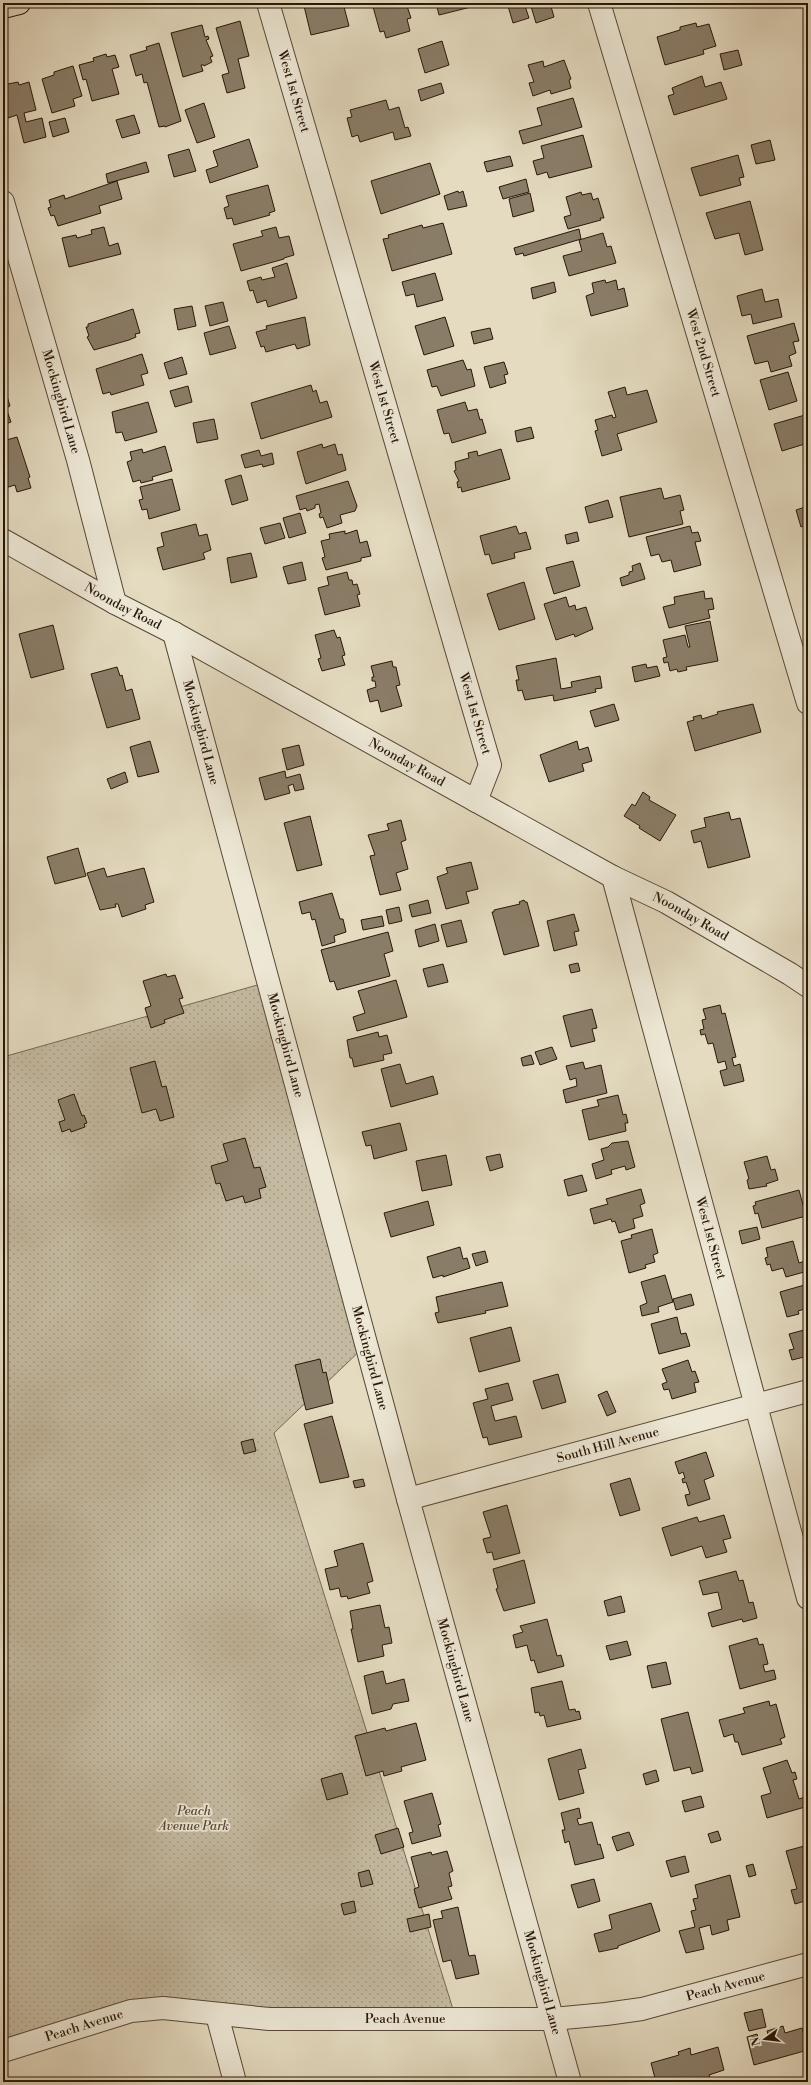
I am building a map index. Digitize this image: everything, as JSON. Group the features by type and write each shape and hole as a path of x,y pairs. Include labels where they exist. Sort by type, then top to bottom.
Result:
{"main road":[{"path":"3,8 19,3"}],"street":[{"name":"West 1st Street","path":"268,3 490,765 476,801"},
{"name":"West 2nd Street","path":"599,3 808,703"},
{"name":"Mockingbird Lane","path":"3,202 78,460 115,603"},
{"name":"Noonday Road","path":"3,540 115,603 174,633 613,878 666,902 808,986"},
{"name":"Mockingbird Lane","path":"174,633 408,1499 570,2082"},
{"name":"West 1st Street","path":"613,878 757,1405 808,1598"},
{"name":"South Hill Avenue","path":"408,1499 808,1391"},
{"name":"Peach Avenue","path":"3,2051 131,2011 163,2008 217,2015 269,2019 553,2019 642,2009 808,1964"},
{"path":"217,2015 235,2082"}],"green space":[{"name":"Peach Avenue Park","path":"268,982 367,1344 274,1433 456,2019 163,2008 3,2055 3,1057"}],"building":[{"path":"313,3 343,3 349,26 311,35 304,6"},
{"path":"372,3 406,3 411,18 407,19 410,31 386,38 384,31 380,32"},
{"path":"436,3 470,3 471,7 439,15"},
{"path":"524,3 529,18 513,23 508,6"},
{"path":"530,3 550,3 554,17 536,23"},
{"path":"240,21 249,56 238,59 245,88 227,93 222,75 229,73 216,28"},
{"path":"696,23 697,27 709,24 716,46 703,50 704,54 665,65 657,37 680,30 680,27"},
{"path":"202,25 205,37 208,36 209,39 206,40 213,56 210,57 212,62 204,66 201,65 203,71 183,77 171,33"},
{"path":"442,41 449,65 425,73 418,49"},
{"path":"159,43 181,121 165,127 159,127 147,82 144,83 142,74 136,76 130,55 147,50 146,47"},
{"path":"738,50 742,65 724,70 720,54"},
{"path":"106,54 107,57 115,55 119,67 112,69 119,94 92,101 86,79 83,80 79,65 94,61 93,58"},
{"path":"564,60 571,79 569,80 571,88 551,94 550,90 533,96 529,83 534,82 528,65 543,61 544,67"},
{"path":"73,66 82,96 73,99 75,106 52,113 42,79 54,75 54,72"},
{"path":"702,76 705,87 721,82 727,99 674,115 668,96 674,94 672,88"},
{"path":"18,82 19,85 29,82 36,110 24,113 26,122 42,118 46,137 24,143 17,115 8,118 3,99 3,85"},
{"path":"441,83 444,93 421,101 418,90"},
{"path":"573,98 582,127 523,144 519,131 542,125 537,108"},
{"path":"386,100 389,110 399,107 405,128 408,127 411,136 395,140 393,132 360,142 358,135 352,137 347,118 352,117 350,110"},
{"path":"204,103 215,137 197,143 185,110"},
{"path":"134,115 140,133 122,138 116,120"},
{"path":"65,118 69,132 53,137 49,122"},
{"path":"583,135 592,167 549,178 547,172 537,175 533,161 544,158 541,146"},
{"path":"249,139 258,167 210,183 206,170 218,166 213,151"},
{"path":"770,140 775,160 756,164 751,145"},
{"path":"189,149 196,171 174,177 168,155"},
{"path":"738,155 744,177 739,178 741,185 700,196 691,168"},
{"path":"510,156 513,166 487,172 484,162"},
{"path":"146,162 149,172 108,183 106,174"},
{"path":"430,163 440,194 381,214 371,181"},
{"path":"526,179 529,192 503,199 499,187"},
{"path":"117,181 122,199 99,206 101,213 58,226 54,215 51,216 48,208 51,207 49,200 64,195 65,199"},
{"path":"268,185 275,211 269,213 270,215 234,225 232,218 227,219 224,208 229,206 226,196"},
{"path":"458,191 459,193 463,191 467,206 448,210 444,196"},
{"path":"581,192 582,195 591,193 593,200 598,198 604,218 568,229 564,217 571,215 566,197"},
{"path":"530,193 534,211 513,217 509,199"},
{"path":"750,201 763,250 745,255 739,233 715,239 706,213"},
{"path":"443,223 452,254 392,271 383,239 389,238 388,235 422,225 423,228"},
{"path":"104,227 109,246 118,243 121,254 69,267 62,238 76,235 77,238 92,234 91,230"},
{"path":"276,227 279,238 289,236 294,255 241,271 233,244 263,236 261,231"},
{"path":"579,229 581,239 524,256 523,253 516,255 514,248"},
{"path":"603,233 607,247 611,246 616,263 569,276 563,256 582,251 579,240"},
{"path":"287,263 297,298 268,307 266,300 257,303 253,290 250,291 247,281 261,277 262,280 275,277 272,268"},
{"path":"435,273 443,300 417,307 414,294 406,296 402,282"},
{"path":"605,280 606,283 616,280 618,290 624,288 628,306 591,316 586,296 594,293 592,283"},
{"path":"554,282 556,292 533,299 531,288"},
{"path":"762,289 765,302 778,299 782,317 753,324 751,314 742,316 737,296"},
{"path":"223,302 228,321 210,326 205,306"},
{"path":"192,306 196,326 178,330 174,309"},
{"path":"133,309 140,333 135,334 136,337 129,340 94,350 87,337 89,336 86,327 88,327 88,324"},
{"path":"305,317 310,345 297,349 295,344 266,352 264,346 261,347 256,332 267,329 266,326"},
{"path":"445,317 454,346 424,355 415,326"},
{"path":"794,323 799,341 793,342 796,353 789,356 792,366 771,372 768,361 755,364 747,336"},
{"path":"229,326 236,348 210,355 204,333"},
{"path":"490,328 493,339 474,344 471,332"},
{"path":"142,354 148,373 141,375 144,385 111,395 110,392 103,394 96,369"},
{"path":"182,357 187,374 169,379 164,363"},
{"path":"463,360 467,370 471,369 475,386 441,396 437,386 432,387 427,370"},
{"path":"504,362 508,374 504,375 506,383 490,388 484,367"},
{"path":"788,372 797,401 769,410 760,380"},
{"path":"311,385 313,392 316,390 320,403 327,401 332,417 261,439 251,403"},
{"path":"188,386 192,402 175,407 170,391"},
{"path":"625,387 627,395 647,390 657,422 617,434 622,450 602,456 595,431 598,430 595,420 612,415 613,418 616,417 608,392"},
{"path":"6,393 10,406 6,408 11,422 3,425 3,394"},
{"path":"148,402 157,432 125,441 122,432 116,433 112,412"},
{"path":"465,402 468,411 477,409 486,433 452,443 449,433 444,434 437,410"},
{"path":"805,415 808,426 808,443 782,451 774,424"},
{"path":"214,419 218,439 197,443 193,423"},
{"path":"531,427 534,438 517,442 515,431"},
{"path":"17,437 30,477 28,478 31,488 17,492 15,485 5,488 3,481 3,441"},
{"path":"322,444 323,448 335,444 338,455 342,454 346,470 306,484 297,452"},
{"path":"165,446 172,471 152,477 153,480 141,483 140,480 133,482 127,462 132,460 130,452 142,449 143,453"},
{"path":"501,449 510,479 462,492 461,487 458,488 457,482 459,481 454,471 456,470 455,462 469,458 468,453 477,451 478,456"},
{"path":"259,450 261,456 272,453 274,464 263,467 262,464 245,468 241,455"},
{"path":"241,475 248,500 232,505 225,480"},
{"path":"172,479 180,510 149,519 147,509 142,510 139,500 143,499 140,487"},
{"path":"348,481 357,506 355,511 340,515 342,523 327,528 323,517 320,518 319,514 321,513 319,504 315,505 315,508 307,511 306,508 300,510 296,496"},
{"path":"661,488 664,499 680,495 684,510 680,511 683,524 629,537 620,497"},
{"path":"608,500 613,517 589,523 585,507"},
{"path":"808,506 808,532 806,525 801,527 796,510"},
{"path":"300,513 306,533 289,538 283,518"},
{"path":"280,523 285,538 265,544 260,528"},
{"path":"196,524 199,536 207,534 211,550 203,553 205,559 163,570 157,548 164,546 161,533"},
{"path":"516,526 519,534 526,532 531,549 514,553 515,558 492,564 489,554 485,555 480,536"},
{"path":"690,526 692,533 698,532 701,541 695,542 701,565 674,572 671,560 662,562 659,554 651,556 646,537"},
{"path":"357,530 360,543 367,541 371,556 361,558 361,561 326,570 322,558 325,557 321,541 330,539 329,534 345,531 345,534"},
{"path":"577,532 579,541 567,544 565,535"},
{"path":"251,553 257,577 231,583 227,558"},
{"path":"573,561 580,586 554,594 546,568"},
{"path":"302,562 306,580 288,584 283,567"},
{"path":"640,563 645,579 622,586 620,578 629,575 629,572 633,571 632,566"},
{"path":"347,572 349,580 352,580 353,585 357,584 360,594 357,595 360,606 325,615 318,588 329,585 327,577"},
{"path":"524,582 535,619 499,630 487,594"},
{"path":"704,591 705,599 712,598 714,609 708,610 710,618 669,628 663,607 675,604 674,597"},
{"path":"566,597 569,607 575,605 576,610 586,607 593,629 575,637 574,634 556,640 544,604"},
{"path":"710,621 718,661 686,667 687,670 678,672 677,669 670,671 668,662 664,663 663,658 667,657 663,640 685,635 688,647 690,647 685,626"},
{"path":"53,625 64,669 31,678 19,634"},
{"path":"334,630 337,638 340,637 345,655 342,656 345,665 322,671 318,659 321,658 315,635"},
{"path":"556,658 561,689 572,687 571,682 600,676 602,688 595,689 596,692 554,701 553,695 525,700 522,690 518,691 516,680 519,680 516,666"},
{"path":"392,661 393,667 396,667 400,685 396,686 402,706 381,712 378,700 370,702 367,690 376,687 375,681 372,681 372,677 374,677 371,666"},
{"path":"646,664 647,668 657,666 660,676 635,682 632,667"},
{"path":"117,667 120,676 122,675 126,691 132,689 140,719 107,728 91,674"},
{"path":"614,704 619,720 595,727 590,711"},
{"path":"753,704 761,732 695,751 687,722 694,720 693,717 701,715 702,719 718,714 717,712"},
{"path":"150,741 159,772 138,777 130,747"},
{"path":"577,741 579,750 588,747 592,761 582,764 584,771 549,782 540,755"},
{"path":"299,745 304,765 287,770 282,749"},
{"path":"285,771 286,778 300,774 304,789 295,791 293,784 288,786 290,793 265,800 259,778"},
{"path":"125,772 128,782 111,789 107,779"},
{"path":"643,792 650,797 649,800 676,815 660,841 639,828 640,826 624,816 632,804 635,806"},
{"path":"729,812 731,820 740,818 750,857 708,868 701,841 694,843 691,831 706,827 704,818"},
{"path":"310,816 322,865 297,871 284,823"},
{"path":"401,820 406,840 401,842 408,869 396,873 401,890 380,895 370,856 375,855 368,835 389,830 387,824"},
{"path":"78,848 86,876 55,884 47,857"},
{"path":"471,862 478,889 466,892 469,903 446,909 437,877 448,873 446,868"},
{"path":"104,868 107,877 144,868 154,902 145,905 146,909 122,917 118,904 115,904 116,907 100,910 87,873"},
{"path":"332,893 340,919 343,919 346,932 334,936 335,942 322,946 315,919 312,920 310,912 302,914 299,902"},
{"path":"428,900 431,913 412,917 409,905"},
{"path":"524,900 527,902 539,946 504,955 492,912 494,912 494,910 520,904 519,902"},
{"path":"399,907 402,921 389,924 386,910"},
{"path":"574,914 579,931 574,932 577,945 554,951 547,921"},
{"path":"382,916 384,926 363,930 361,920"},
{"path":"461,920 467,942 447,947 441,925"},
{"path":"435,924 439,941 419,947 415,930"},
{"path":"388,932 393,951 384,954 390,976 337,990 334,981 330,982 321,950"},
{"path":"578,963 580,971 571,973 569,965"},
{"path":"443,964 448,982 428,987 423,969"},
{"path":"166,974 167,977 175,975 183,998 179,999 184,1013 164,1020 165,1023 151,1028 145,1008 151,1006 143,981"},
{"path":"396,980 407,1017 357,1031 353,1017 365,1013 358,991"},
{"path":"720,1005 722,1014 725,1013 736,1057 732,1058 734,1066 740,1064 744,1081 724,1086 720,1071 727,1069 725,1061 718,1063 713,1043 708,1044 705,1034 701,1035 700,1030 704,1029 702,1020 706,1019 703,1009"},
{"path":"592,1009 597,1028 592,1029 595,1041 571,1047 563,1016"},
{"path":"378,1032 379,1037 387,1035 392,1053 383,1055 384,1060 354,1067 352,1058 350,1058 347,1040"},
{"path":"552,1047 557,1059 540,1065 535,1052"},
{"path":"531,1055 534,1064 523,1066 521,1058"},
{"path":"155,1061 162,1087 166,1086 174,1117 160,1121 156,1109 142,1113 130,1068"},
{"path":"583,1062 585,1069 601,1065 607,1093 566,1103 563,1090 577,1086 576,1078 570,1080 566,1066"},
{"path":"400,1064 406,1084 433,1076 438,1094 391,1107 381,1069"},
{"path":"74,1094 82,1116 84,1115 87,1123 84,1124 85,1127 71,1132 70,1129 62,1132 59,1122 65,1120 58,1100"},
{"path":"618,1095 623,1115 626,1114 628,1123 625,1123 626,1131 589,1140 582,1110 599,1106 597,1100"},
{"path":"400,1123 407,1150 374,1159 371,1145 366,1146 362,1132"},
{"path":"245,1138 254,1168 260,1167 266,1187 259,1189 261,1198 245,1203 243,1196 226,1201 220,1183 216,1184 211,1166 228,1161 223,1144"},
{"path":"628,1141 635,1167 626,1170 625,1166 611,1170 612,1174 596,1179 592,1164 604,1160 601,1149 608,1147 612,1143"},
{"path":"500,1154 503,1167 490,1171 486,1157"},
{"path":"446,1155 452,1185 422,1191 416,1161"},
{"path":"767,1156 771,1170 775,1169 778,1180 766,1184 767,1186 749,1189 747,1180 749,1179 744,1162"},
{"path":"582,1175 587,1191 568,1196 564,1180"},
{"path":"641,1189 645,1203 640,1205 643,1216 633,1219 635,1228 619,1233 615,1221 612,1222 611,1219 594,1224 590,1209 608,1204 606,1199"},
{"path":"799,1190 806,1216 762,1228 758,1213 755,1214 753,1206 756,1205 755,1202"},
{"path":"808,1190 808,1201 807,1201 804,1191"},
{"path":"428,1201 434,1225 391,1237 384,1213"},
{"path":"757,1227 760,1239 742,1244 739,1231"},
{"path":"652,1229 658,1253 653,1255 655,1262 645,1265 646,1268 629,1273 621,1241 632,1238 631,1235"},
{"path":"793,1241 799,1263 808,1260 808,1271 786,1277 783,1268 772,1271 770,1264 767,1265 765,1258 768,1257 766,1248"},
{"path":"460,1247 463,1259 467,1258 470,1268 443,1277 443,1275 433,1278 427,1257"},
{"path":"485,1251 488,1262 476,1266 472,1254"},
{"path":"665,1275 673,1302 658,1307 659,1312 642,1316 640,1306 647,1303 641,1282"},
{"path":"502,1282 508,1306 485,1311 486,1313 438,1323 435,1313 439,1312 436,1297"},
{"path":"808,1284 808,1308 798,1311 799,1314 787,1317 780,1292"},
{"path":"691,1294 694,1305 676,1310 673,1299"},
{"path":"677,1317 681,1334 686,1333 690,1346 659,1354 651,1324"},
{"path":"511,1327 520,1361 479,1372 470,1338"},
{"path":"808,1329 808,1356 792,1360 789,1350 794,1349 789,1334"},
{"path":"320,1359 323,1373 326,1372 333,1403 306,1410 295,1365"},
{"path":"688,1360 692,1372 695,1371 699,1382 694,1383 696,1392 672,1399 669,1389 664,1390 662,1384 667,1382 662,1369"},
{"path":"558,1374 566,1402 542,1409 533,1381"},
{"path":"508,1383 513,1400 491,1406 495,1421 516,1416 522,1437 489,1445 487,1437 483,1438 473,1403 488,1399 485,1389"},
{"path":"607,1391 616,1412 607,1416 598,1395"},
{"path":"332,1416 349,1477 320,1483 304,1424"},
{"path":"253,1439 256,1451 244,1454 241,1442"},
{"path":"706,1452 714,1476 704,1480 710,1499 688,1506 685,1495 690,1494 686,1482 683,1483 682,1479 685,1478 683,1472 679,1474 675,1462"},
{"path":"630,1478 640,1510 620,1516 610,1484"},
{"path":"363,1479 365,1486 355,1488 353,1481"},
{"path":"507,1505 520,1553 494,1560 492,1552 487,1553 483,1539 491,1537 483,1512"},
{"path":"724,1515 731,1538 723,1540 727,1552 706,1558 702,1546 671,1556 662,1528 697,1517 699,1522"},
{"path":"363,1543 373,1581 367,1583 370,1593 348,1599 347,1596 341,1597 339,1588 330,1590 325,1569 338,1566 334,1551"},
{"path":"524,1560 535,1603 504,1611 496,1589 498,1588 493,1569"},
{"path":"736,1571 739,1581 743,1580 749,1603 753,1602 757,1618 743,1622 742,1619 712,1627 708,1613 722,1609 718,1592 703,1595 699,1581"},
{"path":"621,1596 625,1612 608,1616 604,1601"},
{"path":"380,1605 385,1628 389,1627 392,1643 382,1645 384,1656 358,1662 351,1629 353,1629 350,1611"},
{"path":"547,1619 557,1656 561,1655 564,1666 538,1673 534,1660 531,1661 527,1645 516,1648 513,1635 523,1632 520,1626"},
{"path":"757,1638 759,1645 763,1644 768,1664 763,1665 765,1672 774,1670 776,1679 740,1689 729,1646"},
{"path":"627,1641 631,1655 610,1660 606,1646"},
{"path":"666,1662 671,1684 652,1688 647,1666"},
{"path":"383,1671 386,1684 404,1679 409,1701 393,1704 391,1709 372,1714 364,1676"},
{"path":"562,1681 569,1710 575,1709 576,1712 579,1711 581,1719 547,1727 544,1715 540,1716 539,1712 535,1713 531,1688"},
{"path":"769,1701 770,1706 776,1704 785,1737 780,1739 782,1744 742,1755 738,1742 735,1742 733,1734 724,1737 719,1720 745,1713 743,1708"},
{"path":"688,1712 703,1771 692,1774 690,1767 674,1771 661,1719"},
{"path":"416,1723 426,1760 401,1767 402,1771 384,1776 383,1771 366,1776 355,1736 385,1728 386,1731"},
{"path":"581,1749 586,1768 578,1770 584,1793 559,1800 548,1759"},
{"path":"787,1760 792,1773 795,1772 797,1779 793,1780 799,1799 808,1796 808,1815 805,1807 767,1818 761,1796 771,1793 763,1768"},
{"path":"656,1770 659,1781 646,1785 643,1774"},
{"path":"342,1773 348,1794 327,1800 321,1779"},
{"path":"432,1793 441,1824 438,1825 441,1836 412,1844 409,1833 413,1832 404,1801"},
{"path":"701,1796 704,1807 685,1812 682,1801"},
{"path":"579,1808 581,1818 577,1819 579,1825 592,1822 598,1845 600,1844 604,1858 575,1865 569,1841 565,1843 562,1830 565,1830 561,1813"},
{"path":"398,1828 404,1847 381,1854 375,1835"},
{"path":"718,1831 721,1840 711,1843 708,1834"},
{"path":"629,1832 634,1845 617,1851 612,1837"},
{"path":"808,1845 808,1900 795,1904 791,1890 797,1889 786,1851"},
{"path":"447,1851 453,1871 449,1873 452,1886 448,1887 452,1899 419,1908 414,1889 419,1887 411,1857 431,1852 432,1855"},
{"path":"685,1856 689,1872 671,1877 666,1861"},
{"path":"753,1864 756,1875 749,1877 746,1866"},
{"path":"369,1870 373,1884 361,1887 358,1873"},
{"path":"730,1875 740,1917 727,1920 729,1930 712,1935 710,1925 699,1928 704,1949 686,1953 679,1931 695,1927 691,1911 696,1910 693,1899 698,1898 695,1885"},
{"path":"594,1879 600,1901 578,1908 571,1885"},
{"path":"354,1901 356,1912 344,1915 341,1904"},
{"path":"651,1903 660,1931 618,1946 618,1948 599,1952 594,1934 612,1929 609,1915"},
{"path":"458,1907 469,1956 475,1955 479,1974 456,1979 451,1960 443,1962 433,1920 443,1918 441,1911"},
{"path":"429,1914 431,1927 410,1932 407,1919"},
{"path":"762,2009 766,2027 749,2031 744,2013"},
{"path":"783,2026 785,2033 802,2028 808,2050 754,2065 747,2037 757,2034 759,2040 769,2037 767,2031"},
{"path":"718,2047 724,2070 709,2075 712,2082 656,2082 651,2063 679,2055 678,2052 690,2048 691,2055"}]}
